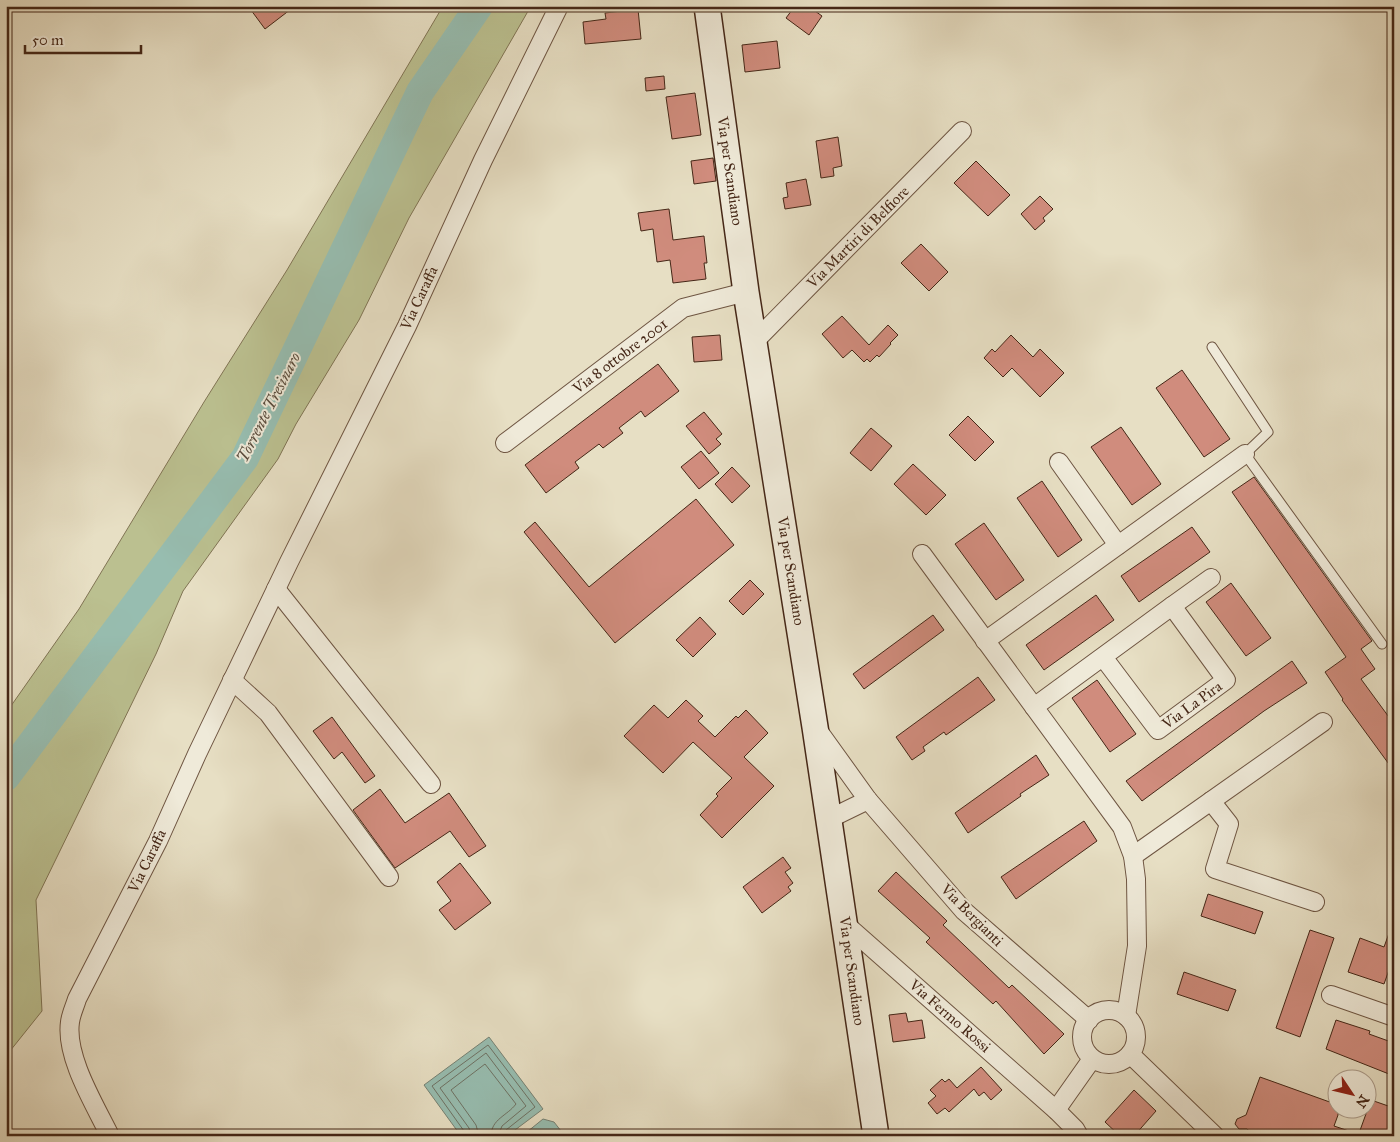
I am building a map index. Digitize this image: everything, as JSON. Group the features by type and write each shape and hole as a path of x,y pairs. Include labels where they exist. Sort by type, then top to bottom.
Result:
{"street":[{"name":"Via Caraffa","path":"110,1136 77,1066 70,1043 70,1022 77,999 158,842 232,680 407,326 483,160 559,6"},
{"name":"Via per Scandiano","path":"707,6 746,292 815,727 876,1136"},
{"name":"Via Martiri di Belfiore","path":"754,342 962,131"},
{"name":"Via 8 ottobre 2001","path":"505,443 682,308 746,292"},
{"path":"985,641 1245,454"},
{"path":"1058,462 1118,545"},
{"path":"922,554 1122,827 1134,856 1136,879 1137,946 1126,1016"},
{"path":"1034,707 1211,578"},
{"path":"276,589 431,784"},
{"name":"Via La Pira","path":"1103,657 1158,730 1166,725 1226,680 1172,606"},
{"path":"232,680 268,713 388,877"},
{"path":"1134,856 1323,722"},
{"name":"Via Bergianti","path":"815,727 868,800 964,911 1089,1020"},
{"path":"829,819 868,800"},
{"path":"1211,801 1228,824 1215,869 1315,902"},
{"name":"Via Fermo Rossi","path":"844,923 1056,1110 1079,1133"},
{"path":"1331,994 1394,1017"},
{"path":"1110,1010 1126,1016 1132,1022 1136,1039 1130,1054 1124,1060 1108,1064 1099,1063 1086,1052 1082,1036 1084,1027 1089,1020 1102,1011 1110,1010"},
{"path":"1130,1054 1215,1136"},
{"path":"1056,1110 1092,1058"}],"lane":[{"path":"1212,347 1268,432 1245,454 1382,644"}],"green space":[{"path":"443,6 531,6 409,218 359,320 296,424 278,459 183,591 156,654 36,900 42,1011 6,1056 6,713 79,609 204,402 287,270"}],"water":[{"path":"489,1037 543,1109 507,1136 461,1136 424,1085"},
{"path":"543,1119 554,1122 565,1136 522,1136"}],"building":[{"path":"248,6 295,6 265,29"},
{"path":"795,6 808,6 822,16 809,35 786,18"},
{"path":"638,9 641,39 585,44 583,22 606,19 605,13"},
{"path":"777,41 780,68 745,72 742,45"},
{"path":"664,76 665,89 646,91 645,78"},
{"path":"695,93 701,135 672,139 666,97"},
{"path":"838,137 842,166 833,168 834,176 821,178 816,141"},
{"path":"713,158 716,181 694,184 691,161"},
{"path":"976,161 1010,195 988,216 954,183"},
{"path":"806,179 811,205 785,209 783,198 788,197 786,183"},
{"path":"1040,196 1053,209 1043,218 1045,221 1035,230 1021,214"},
{"path":"669,209 673,240 704,236 707,263 704,263 706,279 673,283 670,260 657,262 653,229 641,231 638,213"},
{"path":"921,244 948,272 929,291 901,263"},
{"path":"842,316 869,345 888,325 898,335 879,357 877,355 870,362 867,359 864,362 852,350 843,358 822,334"},
{"path":"720,335 722,360 694,362 692,337"},
{"path":"1011,335 1033,357 1040,349 1064,373 1040,397 1012,368 1003,377 984,358 992,349 995,352"},
{"path":"658,364 679,391 645,417 641,411 619,428 623,433 603,448 599,444 575,462 579,468 546,493 525,465"},
{"path":"1182,370 1230,439 1204,457 1156,388"},
{"path":"704,412 722,434 716,439 721,444 709,454 686,426"},
{"path":"968,416 994,442 975,461 949,435"},
{"path":"1121,427 1161,484 1132,505 1091,447"},
{"path":"871,428 892,446 871,471 850,453"},
{"path":"701,451 719,473 699,489 681,467"},
{"path":"913,464 946,495 926,515 894,484"},
{"path":"732,467 750,486 732,503 715,484"},
{"path":"1254,477 1372,641 1361,649 1375,669 1361,679 1394,724 1394,771 1342,700 1325,672 1346,657 1232,492"},
{"path":"1042,481 1082,540 1058,557 1017,498"},
{"path":"696,499 734,545 615,643 524,532 535,522 589,587"},
{"path":"984,523 1024,580 996,600 955,544"},
{"path":"1192,527 1210,552 1139,602 1121,576"},
{"path":"750,580 764,594 743,615 729,601"},
{"path":"1231,583 1271,638 1246,656 1206,602"},
{"path":"1096,595 1114,620 1044,670 1026,645"},
{"path":"933,615 944,630 864,689 853,674"},
{"path":"700,617 716,634 693,657 676,640"},
{"path":"1292,661 1307,683 1264,711 1142,801 1126,781"},
{"path":"978,677 995,700 946,735 944,732 923,747 925,751 912,760 896,737"},
{"path":"1097,680 1136,734 1110,752 1072,698"},
{"path":"686,700 703,716 698,721 715,737 736,716 738,718 746,710 768,733 744,757 774,786 722,838 700,815 718,796 716,794 732,778 693,742 663,773 624,736 654,705 668,718"},
{"path":"332,717 375,776 365,783 342,752 334,759 313,731"},
{"path":"1036,755 1049,775 968,833 955,813"},
{"path":"380,789 405,823 449,793 486,846 469,857 450,831 395,868 353,810"},
{"path":"1084,821 1097,841 1016,899 1001,877"},
{"path":"783,857 791,868 785,872 793,883 788,887 791,891 762,913 743,887"},
{"path":"460,863 491,903 455,930 439,910 451,901 437,882"},
{"path":"896,872 947,921 943,925 1009,988 1012,985 1064,1034 1044,1054 996,1001 993,1004 926,942 930,938 878,891"},
{"path":"1208,894 1263,912 1255,934 1201,916"},
{"path":"1392,925 1394,926 1394,956 1384,984 1348,972 1360,938 1384,947"},
{"path":"1310,930 1334,938 1300,1037 1276,1028"},
{"path":"1184,972 1236,990 1228,1011 1177,994"},
{"path":"906,1013 908,1022 922,1020 925,1038 893,1042 889,1015"},
{"path":"1336,1020 1370,1031 1369,1034 1394,1043 1394,1076 1326,1049"},
{"path":"981,1067 1002,1090 991,1100 984,1092 979,1096 974,1089 949,1112 945,1108 937,1114 928,1103 936,1096 930,1090 942,1079 945,1082 949,1079 957,1088"},
{"path":"1260,1077 1328,1101 1328,1120 1336,1120 1334,1126 1358,1134 1357,1136 1255,1136 1247,1129 1239,1129 1235,1124 1237,1119 1246,1115"},
{"path":"1134,1090 1156,1111 1134,1136 1120,1136 1105,1122"},
{"path":"1378,1102 1394,1108 1394,1128 1391,1136 1358,1136 1364,1120 1378,1120"}],"waterway":[{"name":"Torrente Tresinaro","path":"6,777 245,458 420,92 479,6"}]}
